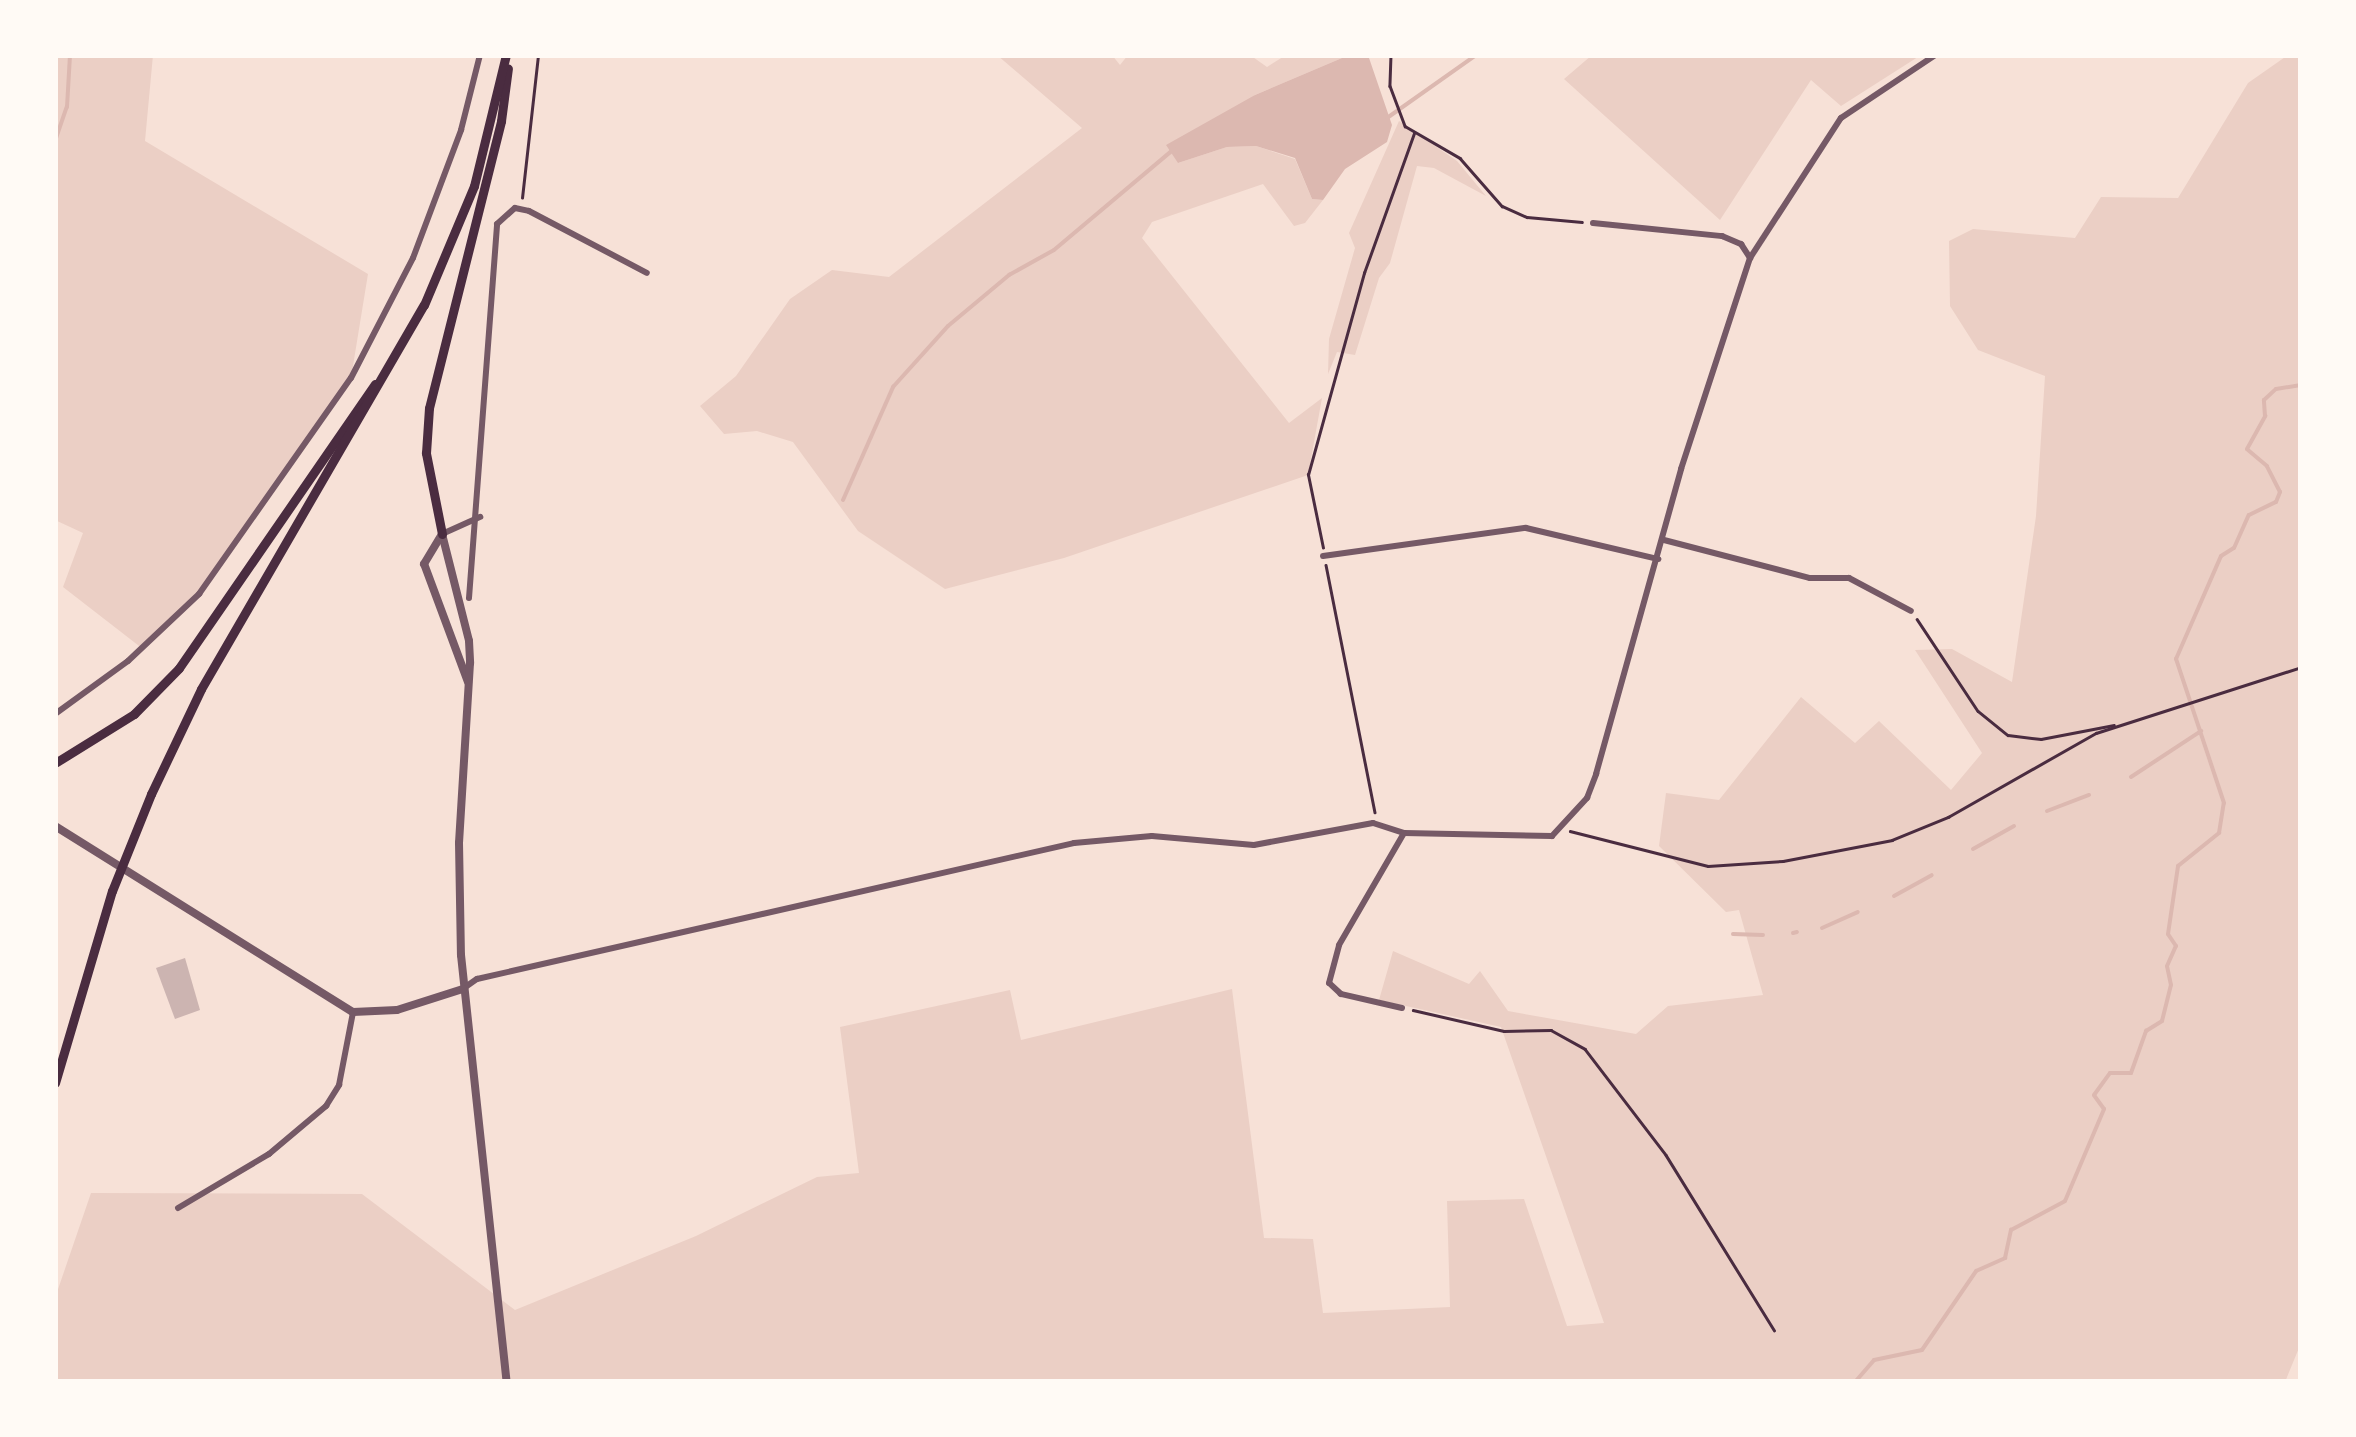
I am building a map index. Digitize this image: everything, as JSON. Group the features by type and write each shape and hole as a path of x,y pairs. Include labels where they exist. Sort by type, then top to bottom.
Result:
{"main road":[{"path":"55,1083 112,892 170,752 415,323 474,186 508,55"},
{"path":"442,534 426,454 428,408 501,121 508,55"},
{"path":"55,764 134,714 179,668 415,323"}],"street":[{"path":"55,714 128,661 200,594 341,394 413,258 461,130 480,55"},
{"path":"55,826 168,901 353,1012 397,1010 463,989 477,978 1042,848 1130,836 1254,845 1377,824 1404,833 1552,836 1564,828 1596,774 1750,258 1841,118 1935,55"},
{"path":"469,598 492,240 504,215 518,209 647,274"},
{"path":"1592,223 1722,236 1741,244 1750,258"},
{"path":"468,682 424,564 442,534 477,519"},
{"path":"1323,556 1526,528 1658,559"},
{"path":"442,534 469,641 459,843 463,989 507,1382"},
{"path":"1664,540 1810,578 1849,578 1912,611"},
{"path":"1402,1008 1342,994 1329,983 1339,945 1404,833"},
{"path":"178,1208 269,1154 326,1106 339,1085 353,1012"}],"path":[{"path":"518,209 538,55"},
{"path":"1390,55 1390,86 1414,132 1460,158 1502,206 1527,216 1592,223"},
{"path":"1377,824 1308,475 1364,273 1414,132"},
{"path":"1912,611 1978,711 2008,735 2041,739 2190,708 2301,667"},
{"path":"1564,828 1708,866 1783,861 1911,834 2120,724"},
{"path":"1402,1008 1504,1030 1550,1030 1582,1048 1670,1161 1774,1330"}],"shaded area":[{"path":"55,55 153,55 145,141 368,274 351,378 216,572 143,649 63,587 83,533 55,520"},
{"path":"997,55 1112,55 1120,65 1128,55 1250,55 1267,67 1286,55 1349,55 1255,95 1178,163 1227,147 1256,146 1295,159 1312,199 1323,200 1305,223 1294,226 1263,184 1152,222 1142,238 1289,423 1322,398 1308,475 1064,558 945,589 858,531 793,442 757,431 724,434 700,406 736,376 790,299 832,270 889,277 1082,128"},
{"path":"1349,55 1368,55 1392,125 1387,142 1345,169 1323,200 1312,199 1295,158 1256,146 1227,147 1178,163 1166,145 1255,95"},
{"path":"1592,55 1921,55 1841,106 1811,80 1720,220 1564,79"},
{"path":"2288,55 2301,55 2301,1343 2285,1382 55,1382 55,1298 91,1193 362,1194 515,1310 696,1236 817,1177 859,1173 840,1027 1010,990 1021,1040 1232,989 1264,1238 1313,1239 1323,1313 1450,1307 1447,1201 1524,1199 1567,1326 1604,1323 1501,1027 1379,1000 1393,951 1469,984 1480,971 1508,1011 1636,1034 1668,1006 1763,995 1739,910 1726,912 1659,846 1666,793 1719,800 1801,697 1855,743 1879,721 1951,790 1982,753 1915,650 1952,649 2012,682 2036,516 2045,376 1978,350 1950,306 1949,241 1973,229 2075,238 2101,197 2178,198 2248,83"},
{"path":"1399,121 1457,161 1486,196 1434,168 1417,166 1390,263 1379,278 1355,355 1337,352 1328,374 1329,339 1355,248 1349,233"}],"building":[{"path":"185,958 200,1010 175,1019 156,968"}],"waterway":[{"path":"55,141 67,107 70,55"},
{"path":"1387,118 1476,55"},
{"path":"843,500 893,387 948,326 1009,275 1054,250 1174,149"},
{"path":"1855,1382 1874,1360 1922,1350 1976,1271 2005,1258 2011,1230 2065,1201 2104,1109 2094,1095 2110,1073 2131,1073 2146,1031 2162,1021 2171,985 2167,966 2176,946 2168,934 2178,866 2219,833 2224,803 2176,659 2221,556 2234,548 2249,515 2276,502 2280,492 2267,466 2247,449 2265,416 2264,400 2276,389 2301,385"},
{"path":"2131,777 2201,731"},
{"path":"2047,811 2089,795"},
{"path":"1973,849 2014,826"},
{"path":"1894,896 1932,875"},
{"path":"1822,928 1858,912"},
{"path":"1793,933 1797,932"},
{"path":"1733,934 1763,935"}]}
